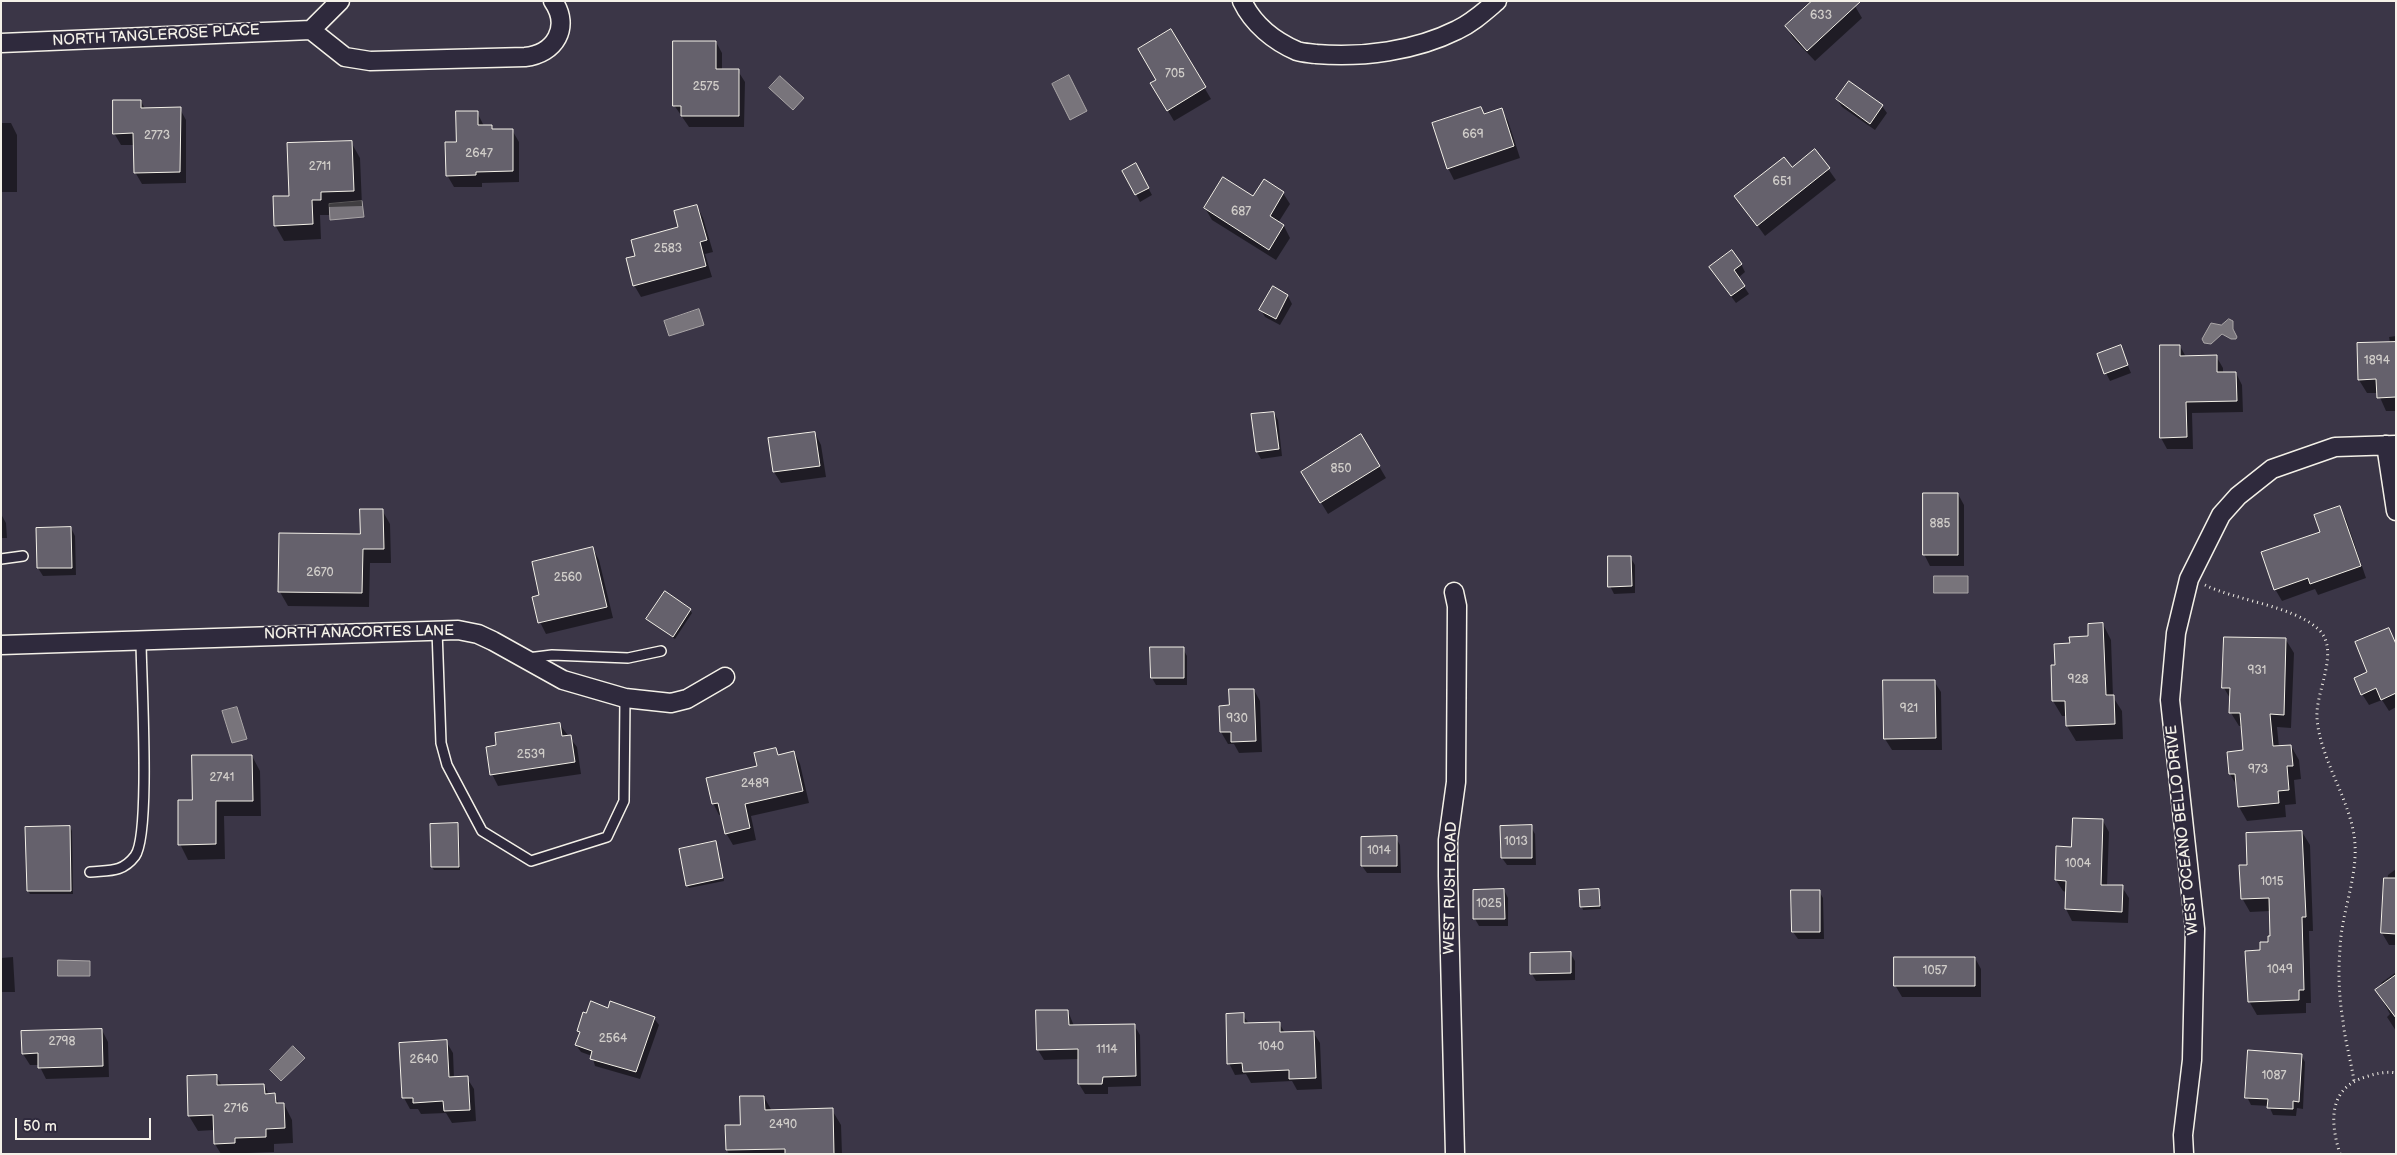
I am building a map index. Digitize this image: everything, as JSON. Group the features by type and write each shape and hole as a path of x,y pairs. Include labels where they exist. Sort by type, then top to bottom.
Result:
{"street":[{"path":"340,1 311,30 345,57 370,61 535,56 544,52 552,45 560,30 559,14 553,1"},
{"path":"1242,1 1265,33 1299,52 1339,56 1396,50 1428,42 1458,30 1478,18 1497,1"},
{"name":"NORTH TANGLEROSE PLACE","path":"1,43 311,30"},
{"path":"2391,445 2396,511"},
{"name":"WEST OCEANO BELLO DRIVE","path":"2184,1154 2184,1135 2192,1060 2195,929 2170,700 2176,633 2189,579 2221,515 2238,496 2272,469 2335,447 2391,445"},
{"name":"WEST RUSH ROAD","path":"1454,592 1457,606 1456,782 1448,840 1448,876 1455,1154"},
{"name":"NORTH ANACORTES LANE","path":"1,645 458,630 478,634 564,680 625,698 671,703 687,699 725,677"}],"lane":[{"path":"1,558 23,556"},
{"path":"437,630 441,743 447,765 482,831 531,861 607,837 624,801 625,698"},
{"path":"90,872 121,869 136,855 144,811 141,640"},
{"path":"523,659 552,655 628,658 661,651"}],"path":[{"path":"2204,584 2299,618 2318,628 2326,640 2328,654 2319,693 2317,716 2319,734 2351,826 2355,844 2353,873 2340,949 2343,1022 2354,1080"},
{"path":"2340,1154 2334,1134 2336,1104 2341,1091 2354,1080 2375,1074 2396,1073"}],"shaded area":[{"path":"1069,75 1087,111 1070,120 1052,84"},
{"path":"780,76 804,98 793,110 769,88"},
{"path":"362,201 364,217 330,220 329,204"},
{"path":"699,309 704,325 669,336 664,321"},
{"path":"2229,319 2233,321 2236,339 2231,339 2222,334 2211,344 2204,343 2202,339 2211,323 2221,325"},
{"path":"1934,576 1968,576 1968,593 1934,593"},
{"path":"237,707 247,739 232,743 222,711"},
{"path":"58,960 90,961 90,976 58,976"},
{"path":"293,1046 305,1058 281,1081 270,1070"}],"building":[{"path":"1812,1 1861,1 1807,51 1785,26"},
{"path":"1171,29 1206,87 1167,111 1150,83 1156,80 1138,49"},
{"path":"673,41 716,41 716,69 739,69 739,116 681,116 681,106 673,106"},
{"path":"1849,81 1883,105 1870,124 1836,99"},
{"path":"113,100 141,100 141,108 181,107 180,172 134,173 133,133 113,134"},
{"path":"1481,107 1484,114 1502,108 1514,146 1447,169 1432,123"},
{"path":"456,111 478,111 478,125 492,125 492,129 513,129 513,171 476,172 476,175 446,176 445,142 456,142"},
{"path":"352,141 354,191 321,192 321,200 312,200 313,224 274,226 273,196 289,196 287,143"},
{"path":"1815,149 1830,168 1757,226 1734,196 1784,157 1792,167"},
{"path":"1136,163 1149,188 1135,195 1122,171"},
{"path":"1223,177 1253,196 1264,179 1284,192 1270,216 1284,225 1269,250 1204,208"},
{"path":"697,205 707,240 700,242 706,266 633,286 626,258 635,256 631,240 678,227 674,211"},
{"path":"1732,250 1742,264 1734,270 1745,286 1731,296 1709,267"},
{"path":"1273,286 1288,295 1276,319 1259,310"},
{"path":"2396,342 2396,397 2377,398 2376,379 2358,380 2357,343"},
{"path":"2121,345 2128,365 2104,374 2097,354"},
{"path":"2160,345 2180,345 2180,356 2217,355 2217,372 2236,372 2237,401 2186,402 2187,437 2160,438"},
{"path":"1274,412 1279,449 1256,452 1251,414"},
{"path":"815,432 820,466 773,472 768,438"},
{"path":"1361,434 1380,466 1320,503 1301,472"},
{"path":"1923,493 1958,493 1958,555 1923,555"},
{"path":"2340,506 2361,566 2310,584 2308,578 2274,590 2261,552 2320,532 2314,515"},
{"path":"360,509 383,509 384,549 363,549 362,593 278,592 279,533 360,534"},
{"path":"71,527 72,568 37,568 36,528"},
{"path":"593,547 607,607 538,623 532,597 539,595 532,562"},
{"path":"1608,556 1631,556 1632,586 1608,587"},
{"path":"665,591 691,609 673,637 646,619"},
{"path":"2103,623 2106,695 2114,695 2115,724 2066,726 2065,701 2052,701 2051,665 2055,665 2054,644 2070,643 2069,637 2088,636 2088,624"},
{"path":"2389,628 2396,644 2396,693 2381,700 2376,688 2361,695 2354,678 2367,672 2355,642"},
{"path":"2224,637 2286,638 2284,715 2270,714 2273,746 2291,745 2293,766 2287,766 2289,790 2278,791 2279,803 2238,807 2235,774 2229,774 2227,752 2243,750 2240,713 2229,713 2230,688 2222,688"},
{"path":"1150,647 1184,647 1184,678 1151,678"},
{"path":"1883,680 1935,680 1936,738 1884,739"},
{"path":"1229,689 1254,689 1256,741 1231,742 1231,732 1220,732 1219,706 1229,705"},
{"path":"560,723 562,736 571,735 575,762 490,775 486,747 496,745 495,733"},
{"path":"776,748 778,755 794,751 803,791 745,804 750,828 725,834 718,803 712,804 706,778 757,766 754,753"},
{"path":"192,755 252,755 253,801 216,801 216,844 178,845 178,800 192,800"},
{"path":"2073,818 2103,819 2101,885 2123,885 2122,912 2065,909 2066,881 2055,880 2056,846 2071,847"},
{"path":"458,823 459,867 431,867 430,824"},
{"path":"1532,825 1532,858 1501,858 1500,826"},
{"path":"70,826 71,891 27,891 25,827"},
{"path":"2302,831 2306,917 2302,917 2304,990 2299,990 2299,1000 2248,1002 2245,951 2260,950 2260,942 2268,942 2268,936 2270,936 2269,898 2241,899 2239,865 2247,865 2246,833"},
{"path":"1397,836 1397,866 1361,866 1361,837"},
{"path":"716,841 723,878 686,886 679,849"},
{"path":"2384,878 2396,878 2396,934 2381,933"},
{"path":"1504,889 1505,919 1473,919 1473,890"},
{"path":"1599,889 1600,906 1580,907 1579,890"},
{"path":"1791,890 1820,890 1820,932 1792,932"},
{"path":"1571,952 1571,973 1530,974 1530,953"},
{"path":"1894,957 1975,957 1975,986 1894,986"},
{"path":"2396,975 2396,1018 2375,990"},
{"path":"591,1001 608,1008 610,1001 655,1017 636,1072 590,1059 592,1051 575,1045 580,1032 577,1031 583,1012 586,1013"},
{"path":"1036,1010 1068,1010 1069,1025 1135,1024 1136,1076 1103,1077 1102,1084 1078,1084 1078,1049 1037,1050"},
{"path":"1244,1013 1244,1023 1280,1022 1280,1032 1314,1031 1316,1078 1289,1079 1289,1070 1243,1072 1242,1063 1227,1064 1226,1014"},
{"path":"102,1029 103,1066 38,1068 38,1053 22,1054 21,1031"},
{"path":"447,1040 449,1077 468,1076 470,1110 444,1111 443,1101 413,1103 413,1098 402,1098 399,1043"},
{"path":"2248,1050 2302,1054 2299,1102 2293,1101 2293,1109 2267,1108 2268,1099 2245,1098"},
{"path":"217,1075 217,1085 264,1084 265,1094 275,1093 276,1103 284,1103 285,1128 266,1129 266,1137 235,1138 235,1143 214,1144 213,1115 188,1116 187,1076"},
{"path":"740,1096 764,1096 765,1110 833,1108 834,1154 785,1154 785,1149 726,1150 725,1125 740,1125"}]}
